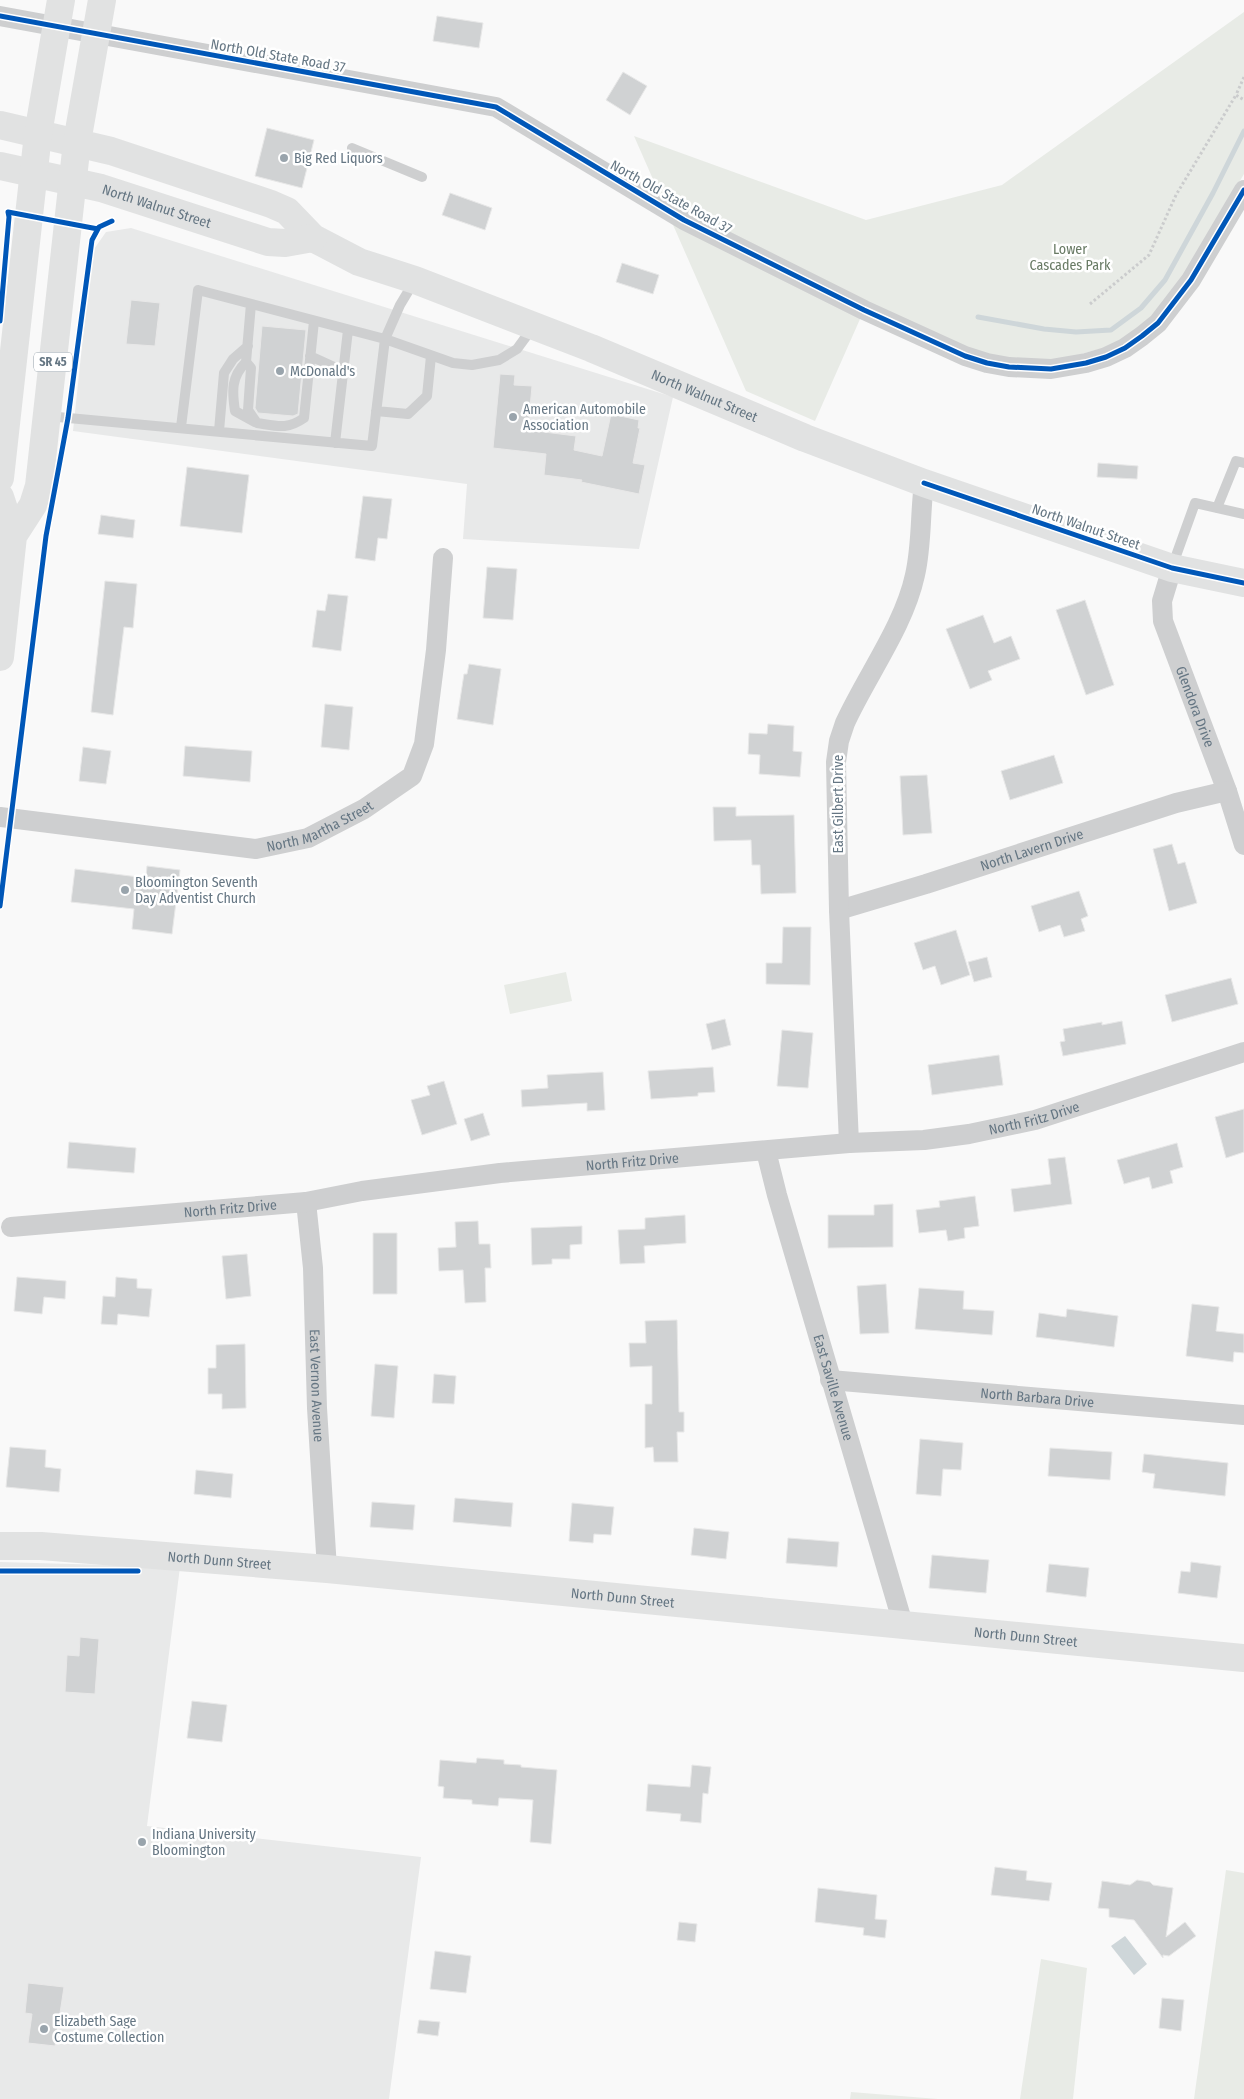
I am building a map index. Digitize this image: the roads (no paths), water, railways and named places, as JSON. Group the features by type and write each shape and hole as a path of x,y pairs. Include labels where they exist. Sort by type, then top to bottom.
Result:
{"main road":[{"path":"1,466 38,134 60,4"},
{"name":"SR 45","path":"0,657 2,610 13,536 36,496 47,416 77,142 101,8"},
{"name":"North Walnut Street","path":"0,125 77,142 138,159 271,204 287,211 313,238 359,262 415,280 591,348 805,438 924,483 1172,568 1244,583"},
{"name":"North Walnut Street","path":"0,166 34,172 128,196 268,242 285,243 313,238"},
{"name":"SR 45","path":"0,497 13,536"},
{"name":"North Dunn Street","path":"0,1546 41,1546 327,1569 1244,1658"}],"street":[{"name":"North Old State Road 37","path":"0,16 496,107 684,220 864,310 965,356 1009,367 1051,368 1086,363 1124,348 1142,336 1158,323 1191,280 1244,190"},
{"name":"East Gilbert Drive","path":"849,1142 835,785 839,741 855,701 901,617 910,592 918,558 924,483"},
{"name":"North Martha Street","path":"0,817 256,849 308,838 364,809 412,776 424,744 436,650 443,558"},
{"name":"Glendora Drive","path":"1172,568 1162,601 1163,621 1227,791 1244,845"},
{"name":"North Lavern Drive","path":"839,910 926,884 1176,803 1227,791"},
{"name":"North Fritz Drive","path":"11,1227 306,1202 362,1191 500,1174 849,1142 924,1140 998,1129 1035,1120 1244,1052"},
{"name":"East Saville Avenue","path":"766,1151 830,1380 903,1624"},
{"name":"East Vernon Avenue","path":"306,1202 313,1268 317,1408 327,1569"},
{"name":"North Barbara Drive","path":"830,1380 1244,1415"}],"lane":[{"path":"352,148 422,177"},
{"path":"47,416 372,446 385,339 400,305 415,280"},
{"path":"181,427 198,290 385,339 453,363 472,364 499,360 517,349 533,327"},
{"path":"251,304 246,362 235,372 233,396 236,411 257,423 282,427 294,426 304,418 314,321"},
{"path":"335,443 348,330"},
{"path":"219,431 224,373 233,359 248,346"},
{"path":"310,356 343,371"},
{"path":"376,412 408,414 427,396 431,356"},
{"path":"246,362 251,368 248,410 257,423"},
{"path":"1216,508 1236,461 1244,463"},
{"path":"1172,568 1195,503 1244,514"}],"waterway":[{"path":"978,317 1044,329 1076,332 1111,330 1141,308 1165,280 1213,193 1244,131"}],"place":[{"name":"Big Red Liquors","path":"284,158"},
{"name":"McDonald's","path":"280,371"},
{"name":"American Automobile Association","path":"513,417"},
{"name":"Bloomington Seventh Day Adventist Church","path":"125,890"},
{"name":"Indiana University Bloomington","path":"142,1842"},
{"name":"Elizabeth Sage Costume Collection","path":"44,2029"}],"park label":[{"name":"Lower Cascades Park","path":"1070,258"}]}
